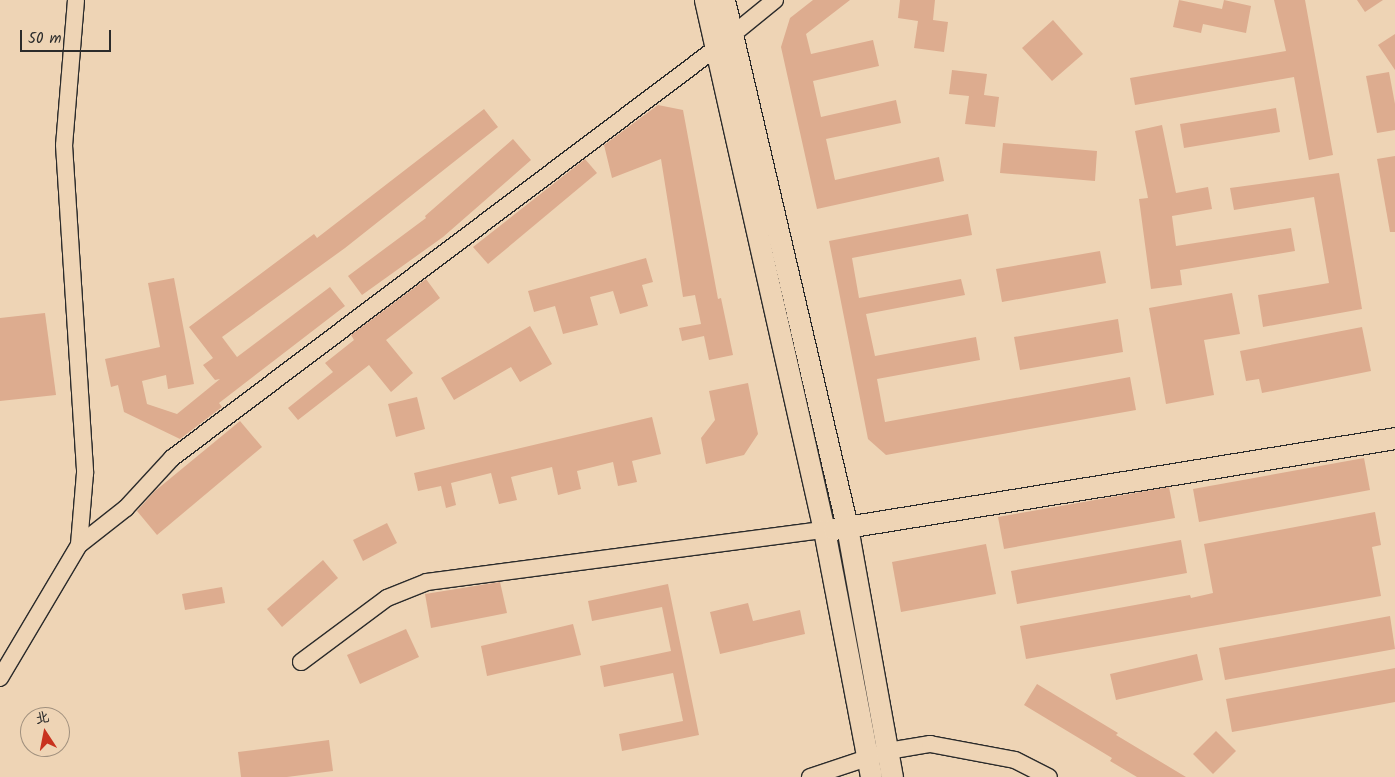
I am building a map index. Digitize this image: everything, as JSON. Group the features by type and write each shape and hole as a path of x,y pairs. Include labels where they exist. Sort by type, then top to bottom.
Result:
{"main road":[{"path":"706,0 724,41 847,528 892,777"},
{"path":"724,0 724,41 824,530 869,768"},
{"path":"824,530 847,528 1395,438"}],"street":[{"path":"76,0 64,146 85,473 80,545"},
{"path":"0,678 80,545 126,508 172,458 724,41 775,0"},
{"path":"301,662 387,598 427,582 824,530"},
{"path":"810,777 869,768 888,752 930,744 1015,760 1049,777"}],"building":[{"path":"813,0 850,0 806,34 811,54 873,40 879,66 813,81 821,117 896,100 901,123 826,139 835,180 939,157 944,181 817,209 781,47 790,18"},
{"path":"900,0 935,0 933,20 948,22 944,52 914,48 918,21 898,18"},
{"path":"1179,0 1222,9 1224,0 1251,6 1246,33 1203,24 1201,33 1173,27"},
{"path":"1274,0 1305,0 1333,155 1309,160 1294,77 1135,105 1130,78 1286,51"},
{"path":"1357,0 1383,0 1365,12"},
{"path":"1053,20 1083,54 1052,81 1022,48"},
{"path":"1395,34 1395,70 1378,45"},
{"path":"952,70 987,74 984,95 999,97 995,127 965,124 969,96 949,94"},
{"path":"1389,72 1395,104 1395,130 1377,133 1366,76"},
{"path":"658,105 683,110 718,299 721,298 733,355 709,360 704,336 682,341 679,328 701,324 695,295 683,297 661,159 612,178 604,145"},
{"path":"1276,108 1280,132 1184,148 1180,124"},
{"path":"484,109 498,127 345,248 222,337 237,357 330,287 345,306 219,403 222,407 180,439 124,412 118,385 111,387 105,359 160,347 148,283 174,278 194,384 168,389 166,375 142,381 147,404 177,414 220,379 215,380 203,365 213,358 189,327 314,234 317,238"},
{"path":"1162,125 1176,193 1208,187 1212,209 1172,216 1176,246 1291,228 1295,251 1180,270 1182,285 1151,289 1139,199 1148,198 1135,131"},
{"path":"513,139 531,160 443,237 362,295 348,276 426,218 425,216"},
{"path":"1003,143 1097,151 1095,181 1000,173"},
{"path":"1395,156 1395,232 1390,232 1377,159"},
{"path":"585,159 597,173 488,264 473,247"},
{"path":"1339,173 1362,309 1263,327 1258,295 1329,283 1314,197 1234,210 1230,188"},
{"path":"968,214 972,235 852,258 859,298 961,279 965,295 866,314 875,356 976,337 980,360 877,379 885,422 1130,377 1136,410 886,455 868,439 829,241"},
{"path":"1100,251 1106,283 1002,302 996,269"},
{"path":"646,258 653,282 642,285 648,306 620,314 613,291 590,297 598,325 563,334 555,306 534,312 528,291"},
{"path":"426,279 440,298 386,340 413,373 391,392 369,365 298,420 288,408 333,372 325,363 354,340 351,335"},
{"path":"1232,293 1240,334 1204,340 1214,395 1166,404 1149,308"},
{"path":"45,313 56,395 0,401 0,318"},
{"path":"1118,319 1123,352 1020,370 1014,337"},
{"path":"530,326 552,364 520,382 511,367 454,400 441,378"},
{"path":"1362,327 1371,371 1262,393 1259,379 1246,381 1240,351"},
{"path":"748,383 758,434 744,455 706,464 701,438 715,420 709,391"},
{"path":"417,397 425,429 396,437 388,404"},
{"path":"652,417 661,454 632,461 637,482 618,486 613,462 577,471 581,489 558,495 552,467 511,477 517,500 499,504 491,473 451,483 456,505 446,508 441,486 418,491 414,473"},
{"path":"240,421 262,447 157,535 137,511 155,491"},
{"path":"1364,458 1370,490 1199,522 1193,489"},
{"path":"1169,487 1175,518 1004,549 998,517"},
{"path":"1375,512 1381,545 1372,547 1381,596 1026,659 1020,626 1190,595 1191,598 1213,593 1204,544"},
{"path":"387,523 397,543 363,561 353,540"},
{"path":"1181,540 1187,573 1017,604 1011,571"},
{"path":"986,544 996,594 901,612 892,562"},
{"path":"323,560 338,578 282,627 267,609"},
{"path":"500,582 507,613 431,628 425,594"},
{"path":"668,584 699,735 622,751 619,734 683,721 673,673 604,687 600,666 671,651 662,607 592,621 588,601"},
{"path":"222,587 225,603 185,610 182,594"},
{"path":"748,603 753,621 800,610 805,634 720,654 710,612"},
{"path":"1390,616 1395,649 1225,680 1219,648"},
{"path":"573,624 581,655 487,676 481,646"},
{"path":"406,629 419,657 360,684 347,655"},
{"path":"1197,654 1203,680 1116,700 1110,674"},
{"path":"1395,668 1395,702 1232,732 1226,699"},
{"path":"1037,684 1186,777 1137,777 1110,761 1112,758 1024,705"},
{"path":"1216,731 1236,751 1213,774 1193,754"},
{"path":"329,740 333,771 287,777 241,777 238,752"}]}
